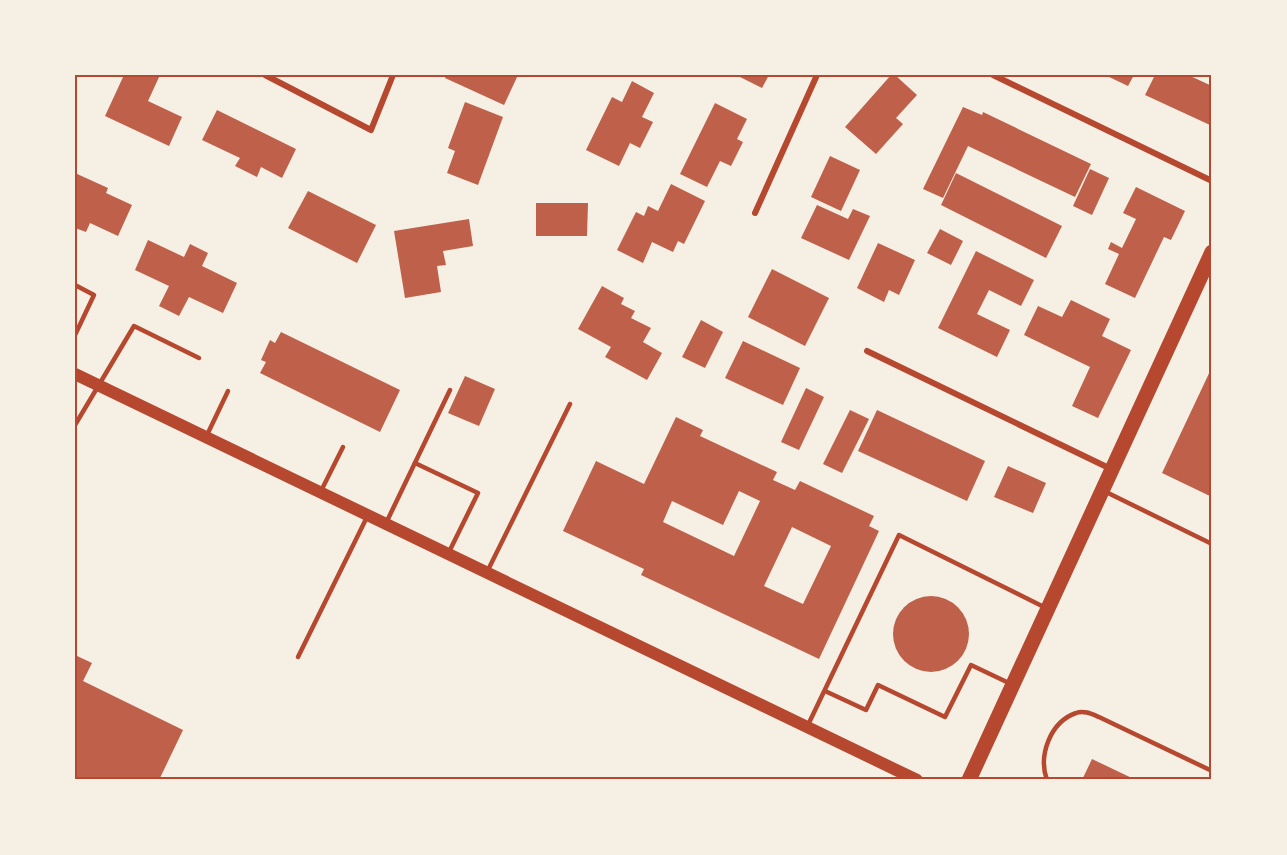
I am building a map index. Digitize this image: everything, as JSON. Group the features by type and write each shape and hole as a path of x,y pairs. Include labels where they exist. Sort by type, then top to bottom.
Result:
{"main road":[{"path":"969,780 1212,252"},
{"path":"75,374 917,780"}],"street":[{"path":"265,75 370,130 393,75"},
{"path":"755,213 817,75"},
{"path":"993,75 1212,182"},
{"path":"867,351 1111,469"}],"lane":[{"path":"75,285 94,295 75,335"},
{"path":"75,425 134,327 199,358"},
{"path":"386,524 450,390"},
{"path":"206,437 228,391"},
{"path":"487,573 570,404"},
{"path":"321,492 343,447"},
{"path":"415,463 478,493 448,554"},
{"path":"1101,490 1212,544"},
{"path":"298,657 368,515"},
{"path":"807,727 899,535 1047,608"},
{"path":"825,691 866,710 878,685 945,717 971,665 1012,685"},
{"path":"1047,780 1043,770 1046,745 1058,724 1077,713 1086,712 1212,771"}],"building":[{"path":"124,75 160,75 148,101 182,117 169,146 105,116"},
{"path":"446,75 518,75 504,105 445,78"},
{"path":"736,75 769,75 762,88"},
{"path":"891,75 895,75 917,95 896,118 903,124 876,154 845,127"},
{"path":"1105,75 1134,75 1128,86"},
{"path":"1155,75 1188,75 1212,86 1210,125 1145,95"},
{"path":"632,81 654,93 642,117 653,122 640,148 630,143 619,166 586,150 612,97 622,102"},
{"path":"465,102 503,117 478,185 447,173 455,151 448,148"},
{"path":"715,103 747,119 737,139 743,142 731,166 720,161 707,187 680,174"},
{"path":"963,107 982,115 983,112 1091,164 1075,197 968,146 943,198 923,189"},
{"path":"217,110 296,149 282,178 261,167 257,177 235,166 240,158 202,140"},
{"path":"830,156 860,170 841,211 811,197"},
{"path":"1090,169 1109,178 1092,215 1073,206"},
{"path":"75,173 108,188 106,193 132,205 118,236 90,223 86,232 75,228"},
{"path":"956,173 1062,226 1046,258 941,205"},
{"path":"671,184 705,201 684,244 678,241 673,252 652,242 643,263 617,250 636,212 644,216 648,206 658,211"},
{"path":"1136,187 1185,211 1171,240 1164,237 1135,298 1105,284 1119,254 1108,249 1111,242 1122,248 1136,219 1123,213"},
{"path":"308,191 376,225 357,263 288,228"},
{"path":"536,203 588,203 587,236 536,236"},
{"path":"817,205 848,219 853,209 870,216 849,260 801,238"},
{"path":"469,219 473,246 443,251 446,265 437,266 441,292 405,298 394,231"},
{"path":"940,229 963,241 951,265 927,253"},
{"path":"148,240 184,257 190,244 208,253 202,266 237,283 223,313 189,297 179,316 159,306 169,286 135,270"},
{"path":"878,243 915,260 899,295 889,290 884,302 857,288"},
{"path":"976,251 1034,280 1021,306 989,290 977,314 1010,330 997,357 938,328"},
{"path":"772,269 829,298 805,346 748,317"},
{"path":"602,286 624,298 621,304 635,311 631,318 651,328 643,342 662,353 647,380 605,357 611,347 578,329"},
{"path":"1071,300 1110,319 1102,336 1131,350 1098,418 1072,406 1090,367 1024,335 1038,306 1062,317"},
{"path":"701,320 723,332 705,368 682,357"},
{"path":"281,332 400,390 380,432 260,373 266,362 261,360 270,340 275,343"},
{"path":"743,341 800,368 783,405 725,378"},
{"path":"1212,367 1212,497 1162,473"},
{"path":"465,376 495,389 479,426 448,413"},
{"path":"806,388 824,397 799,450 781,442"},
{"path":"850,410 869,419 842,473 823,464"},
{"path":"877,410 985,461 967,501 858,451"},
{"path":"676,417 703,430 700,436 777,472 773,480 795,490 800,481 874,516 869,526 879,531 819,659 641,575 644,569 563,531 596,461 644,484","holes":["739,491 760,501 734,556 663,522 672,501 723,525","792,527 831,546 803,604 764,586"]},
{"path":"1008,466 1046,483 1033,513 994,497"},
{"path":"924,596 938,596 952,602 963,613 969,627 966,649 958,661 938,672 924,672 910,666 899,655 893,641 893,627 899,613 910,602"},
{"path":"75,655 92,663 83,681 183,730 159,780 75,780"},
{"path":"1092,759 1136,780 1082,780"}]}
